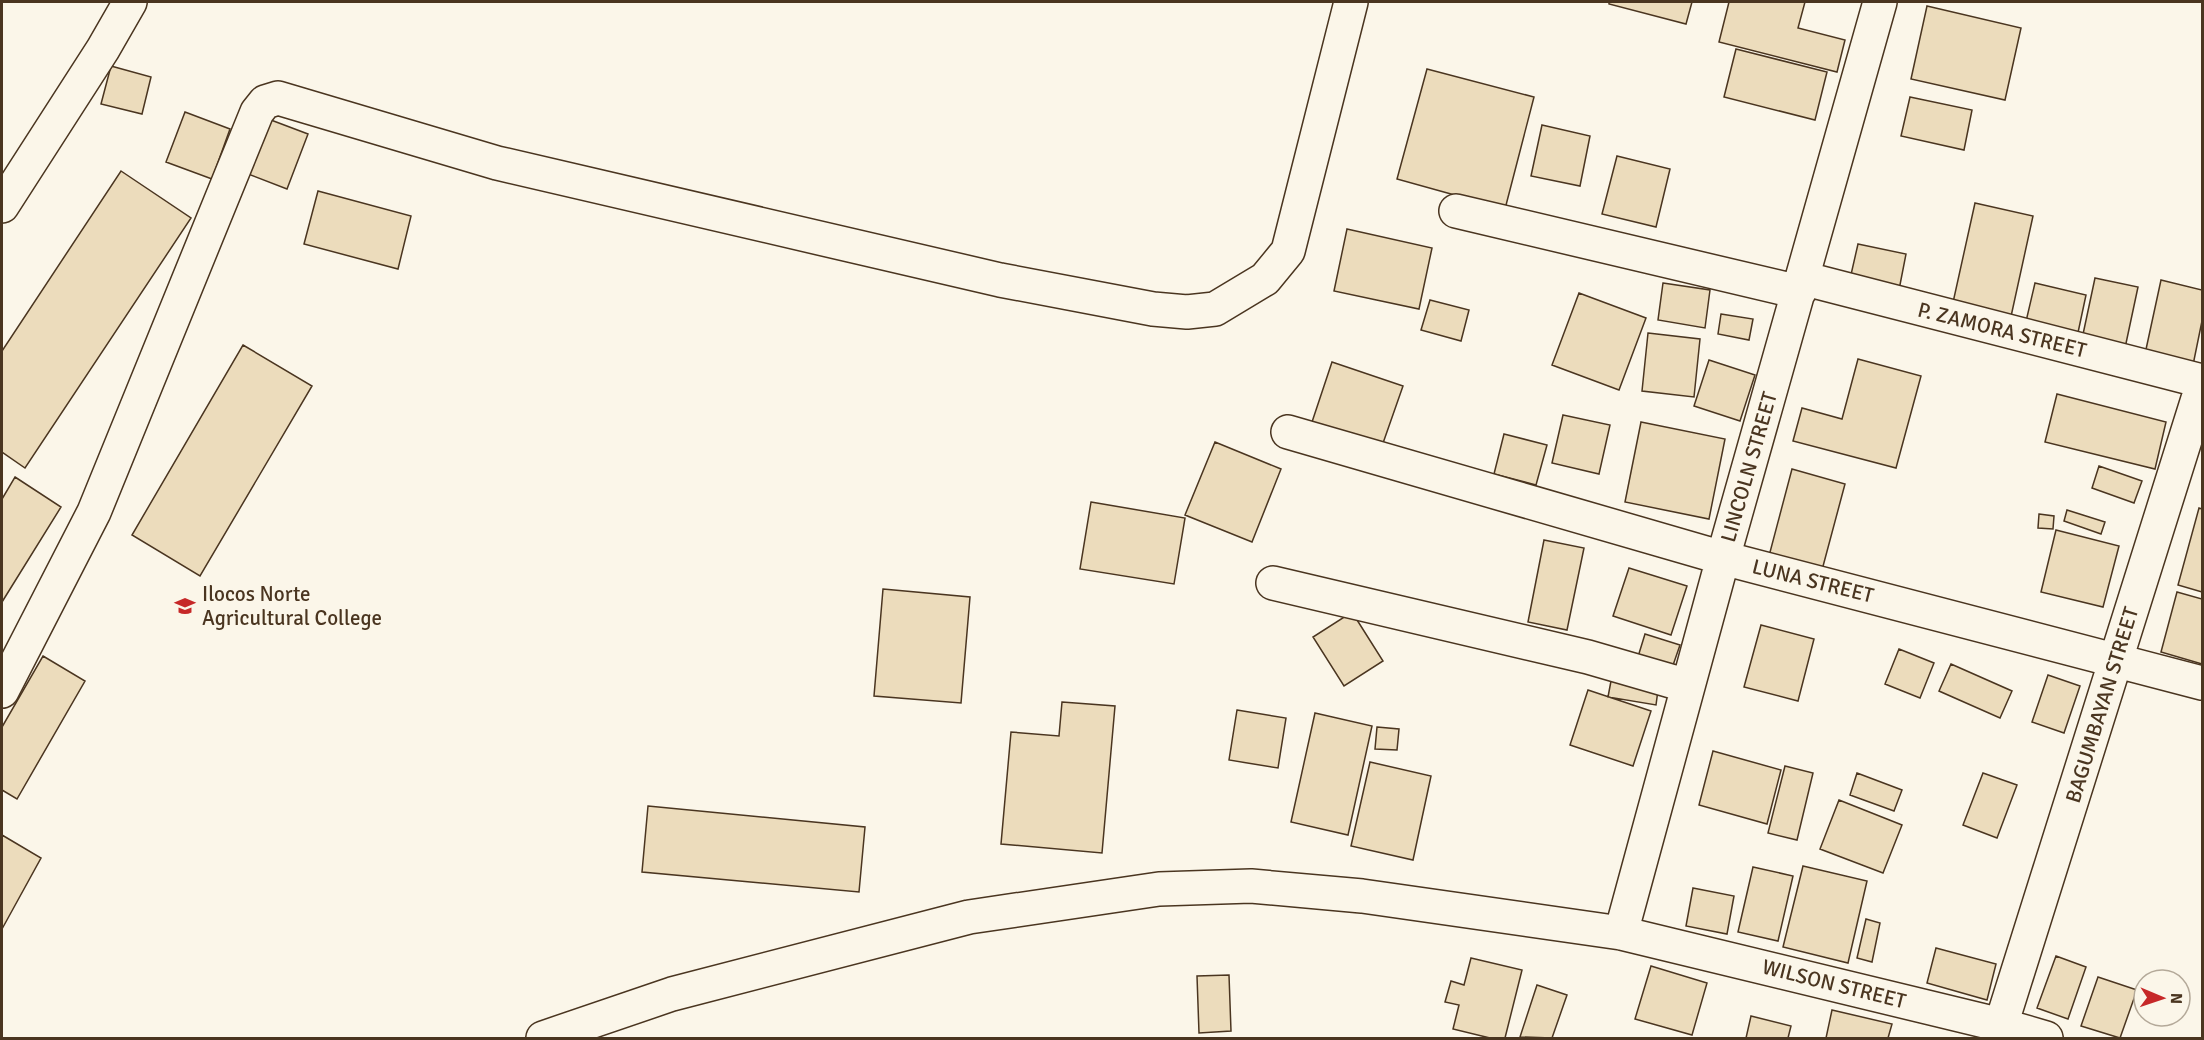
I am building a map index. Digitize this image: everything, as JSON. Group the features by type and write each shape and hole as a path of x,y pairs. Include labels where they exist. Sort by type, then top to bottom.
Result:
{"street":[{"path":"2,206 103,49 130,2"},
{"path":"2,691 94,512 257,112 265,102 278,98 497,163 1000,280 1153,309 1187,312 1215,309 1265,279 1288,251 1351,2"},
{"name":"LINCOLN STREET","path":"1621,933 1723,558 1880,2"},
{"name":"P. ZAMORA STREET","path":"1456,211 1800,285 2202,381"},
{"name":"BAGUMBAYAN STREET","path":"2001,1025 2202,386"},
{"name":"LUNA STREET","path":"1288,432 1723,558 2202,683"},
{"path":"1273,583 1588,657 1688,686"},
{"name":"WILSON STREET","path":"543,1038 672,993 969,917 1159,889 1251,886 1351,895 1621,933 2001,1025 2046,1038"}],"building":[{"path":"1609,2 1692,2 1686,24 1609,4"},
{"path":"1729,2 1805,2 1798,28 1845,40 1837,72 1719,42"},
{"path":"1927,6 2021,28 2005,100 1911,79"},
{"path":"1736,49 1827,72 1815,120 1724,97"},
{"path":"111,66 151,77 142,114 101,104"},
{"path":"1427,69 1534,97 1505,209 1397,179"},
{"path":"1910,97 1972,110 1964,150 1901,136"},
{"path":"185,112 230,129 212,179 166,162"},
{"path":"263,117 308,134 287,189 243,172"},
{"path":"1542,125 1590,136 1580,186 1531,176"},
{"path":"1617,156 1670,169 1656,227 1602,214"},
{"path":"121,171 191,218 25,468 2,452 2,351"},
{"path":"318,191 411,216 398,269 304,244"},
{"path":"1975,203 2033,216 2010,321 1952,307"},
{"path":"1347,229 1432,248 1419,309 1334,291"},
{"path":"1858,244 1906,254 1899,290 1850,279"},
{"path":"2095,278 2138,287 2125,348 2082,339"},
{"path":"2161,280 2202,290 2202,321 2193,365 2145,354"},
{"path":"1663,283 1710,290 1705,328 1658,320"},
{"path":"2035,283 2086,295 2076,342 2024,330"},
{"path":"1579,293 1646,318 1619,390 1552,365"},
{"path":"1430,300 1469,310 1461,341 1421,330"},
{"path":"1721,314 1753,319 1749,340 1718,334"},
{"path":"1648,333 1700,339 1694,397 1642,391"},
{"path":"243,345 312,386 200,576 132,535"},
{"path":"1858,359 1921,376 1896,468 1793,441 1802,408 1842,419"},
{"path":"1709,360 1755,375 1740,421 1694,406"},
{"path":"1332,362 1403,386 1382,446 1312,422"},
{"path":"2057,394 2166,422 2155,469 2045,442"},
{"path":"1563,415 1610,425 1599,474 1552,463"},
{"path":"1641,422 1725,439 1709,519 1625,502"},
{"path":"1504,434 1547,445 1536,485 1494,474"},
{"path":"1215,442 1281,469 1252,542 1185,515"},
{"path":"2099,466 2142,481 2134,503 2092,488"},
{"path":"1792,469 1845,484 1822,570 1769,556"},
{"path":"15,477 61,507 2,602 2,499"},
{"path":"1091,502 1185,518 1174,584 1080,569"},
{"path":"2199,508 2202,509 2202,592 2178,585"},
{"path":"2067,510 2105,522 2101,534 2064,521"},
{"path":"2039,514 2054,516 2053,529 2038,528"},
{"path":"2056,530 2119,546 2103,607 2041,592"},
{"path":"1544,540 1584,548 1567,630 1528,622"},
{"path":"1629,568 1687,586 1671,635 1613,616"},
{"path":"883,589 970,597 961,703 874,696"},
{"path":"2177,592 2202,599 2202,664 2161,652"},
{"path":"1352,612 1383,661 1344,686 1313,637"},
{"path":"1761,625 1814,639 1798,701 1744,687"},
{"path":"1645,634 1680,645 1671,671 1637,660"},
{"path":"1899,649 1934,663 1920,698 1885,684"},
{"path":"43,656 85,681 17,799 2,790 2,727"},
{"path":"1951,664 2012,691 2000,718 1939,691"},
{"path":"2048,675 2080,686 2064,733 2032,722"},
{"path":"1611,681 1658,690 1656,705 1608,697"},
{"path":"1588,690 1651,711 1633,766 1570,745"},
{"path":"1062,702 1115,706 1102,853 1001,844 1011,732 1059,736"},
{"path":"1237,710 1286,718 1278,768 1229,760"},
{"path":"1315,713 1372,726 1348,835 1291,822"},
{"path":"1377,727 1399,729 1397,750 1375,749"},
{"path":"1713,751 1781,770 1767,824 1699,805"},
{"path":"1370,762 1431,776 1413,860 1351,846"},
{"path":"1785,766 1813,773 1797,840 1768,833"},
{"path":"1857,773 1902,790 1894,811 1850,795"},
{"path":"1983,773 2017,785 1997,838 1963,825"},
{"path":"1839,800 1902,825 1883,873 1820,849"},
{"path":"648,806 865,827 859,892 642,872"},
{"path":"2,835 41,858 2,929"},
{"path":"1803,866 1867,881 1848,963 1783,947"},
{"path":"1753,867 1793,876 1778,941 1738,932"},
{"path":"1693,888 1734,896 1727,934 1686,926"},
{"path":"1866,919 1880,923 1872,962 1857,958"},
{"path":"1936,948 1996,964 1987,1000 1927,983"},
{"path":"2056,956 2086,967 2068,1019 2037,1008"},
{"path":"1471,958 1522,970 1505,1038 1490,1038 1453,1029 1459,1005 1445,1002 1451,981 1464,985"},
{"path":"1651,966 1707,983 1692,1035 1635,1019"},
{"path":"1229,975 1231,1031 1199,1033 1197,976"},
{"path":"2098,977 2132,988 2132,1004 2120,1038 2081,1026"},
{"path":"1537,985 1567,995 1552,1038 1520,1037"},
{"path":"1832,1010 1892,1024 1888,1038 1826,1038"},
{"path":"1751,1016 1791,1026 1788,1038 1746,1038"}],"place":[{"name":"Ilocos Norte Agricultural College","path":"185,606"}]}
